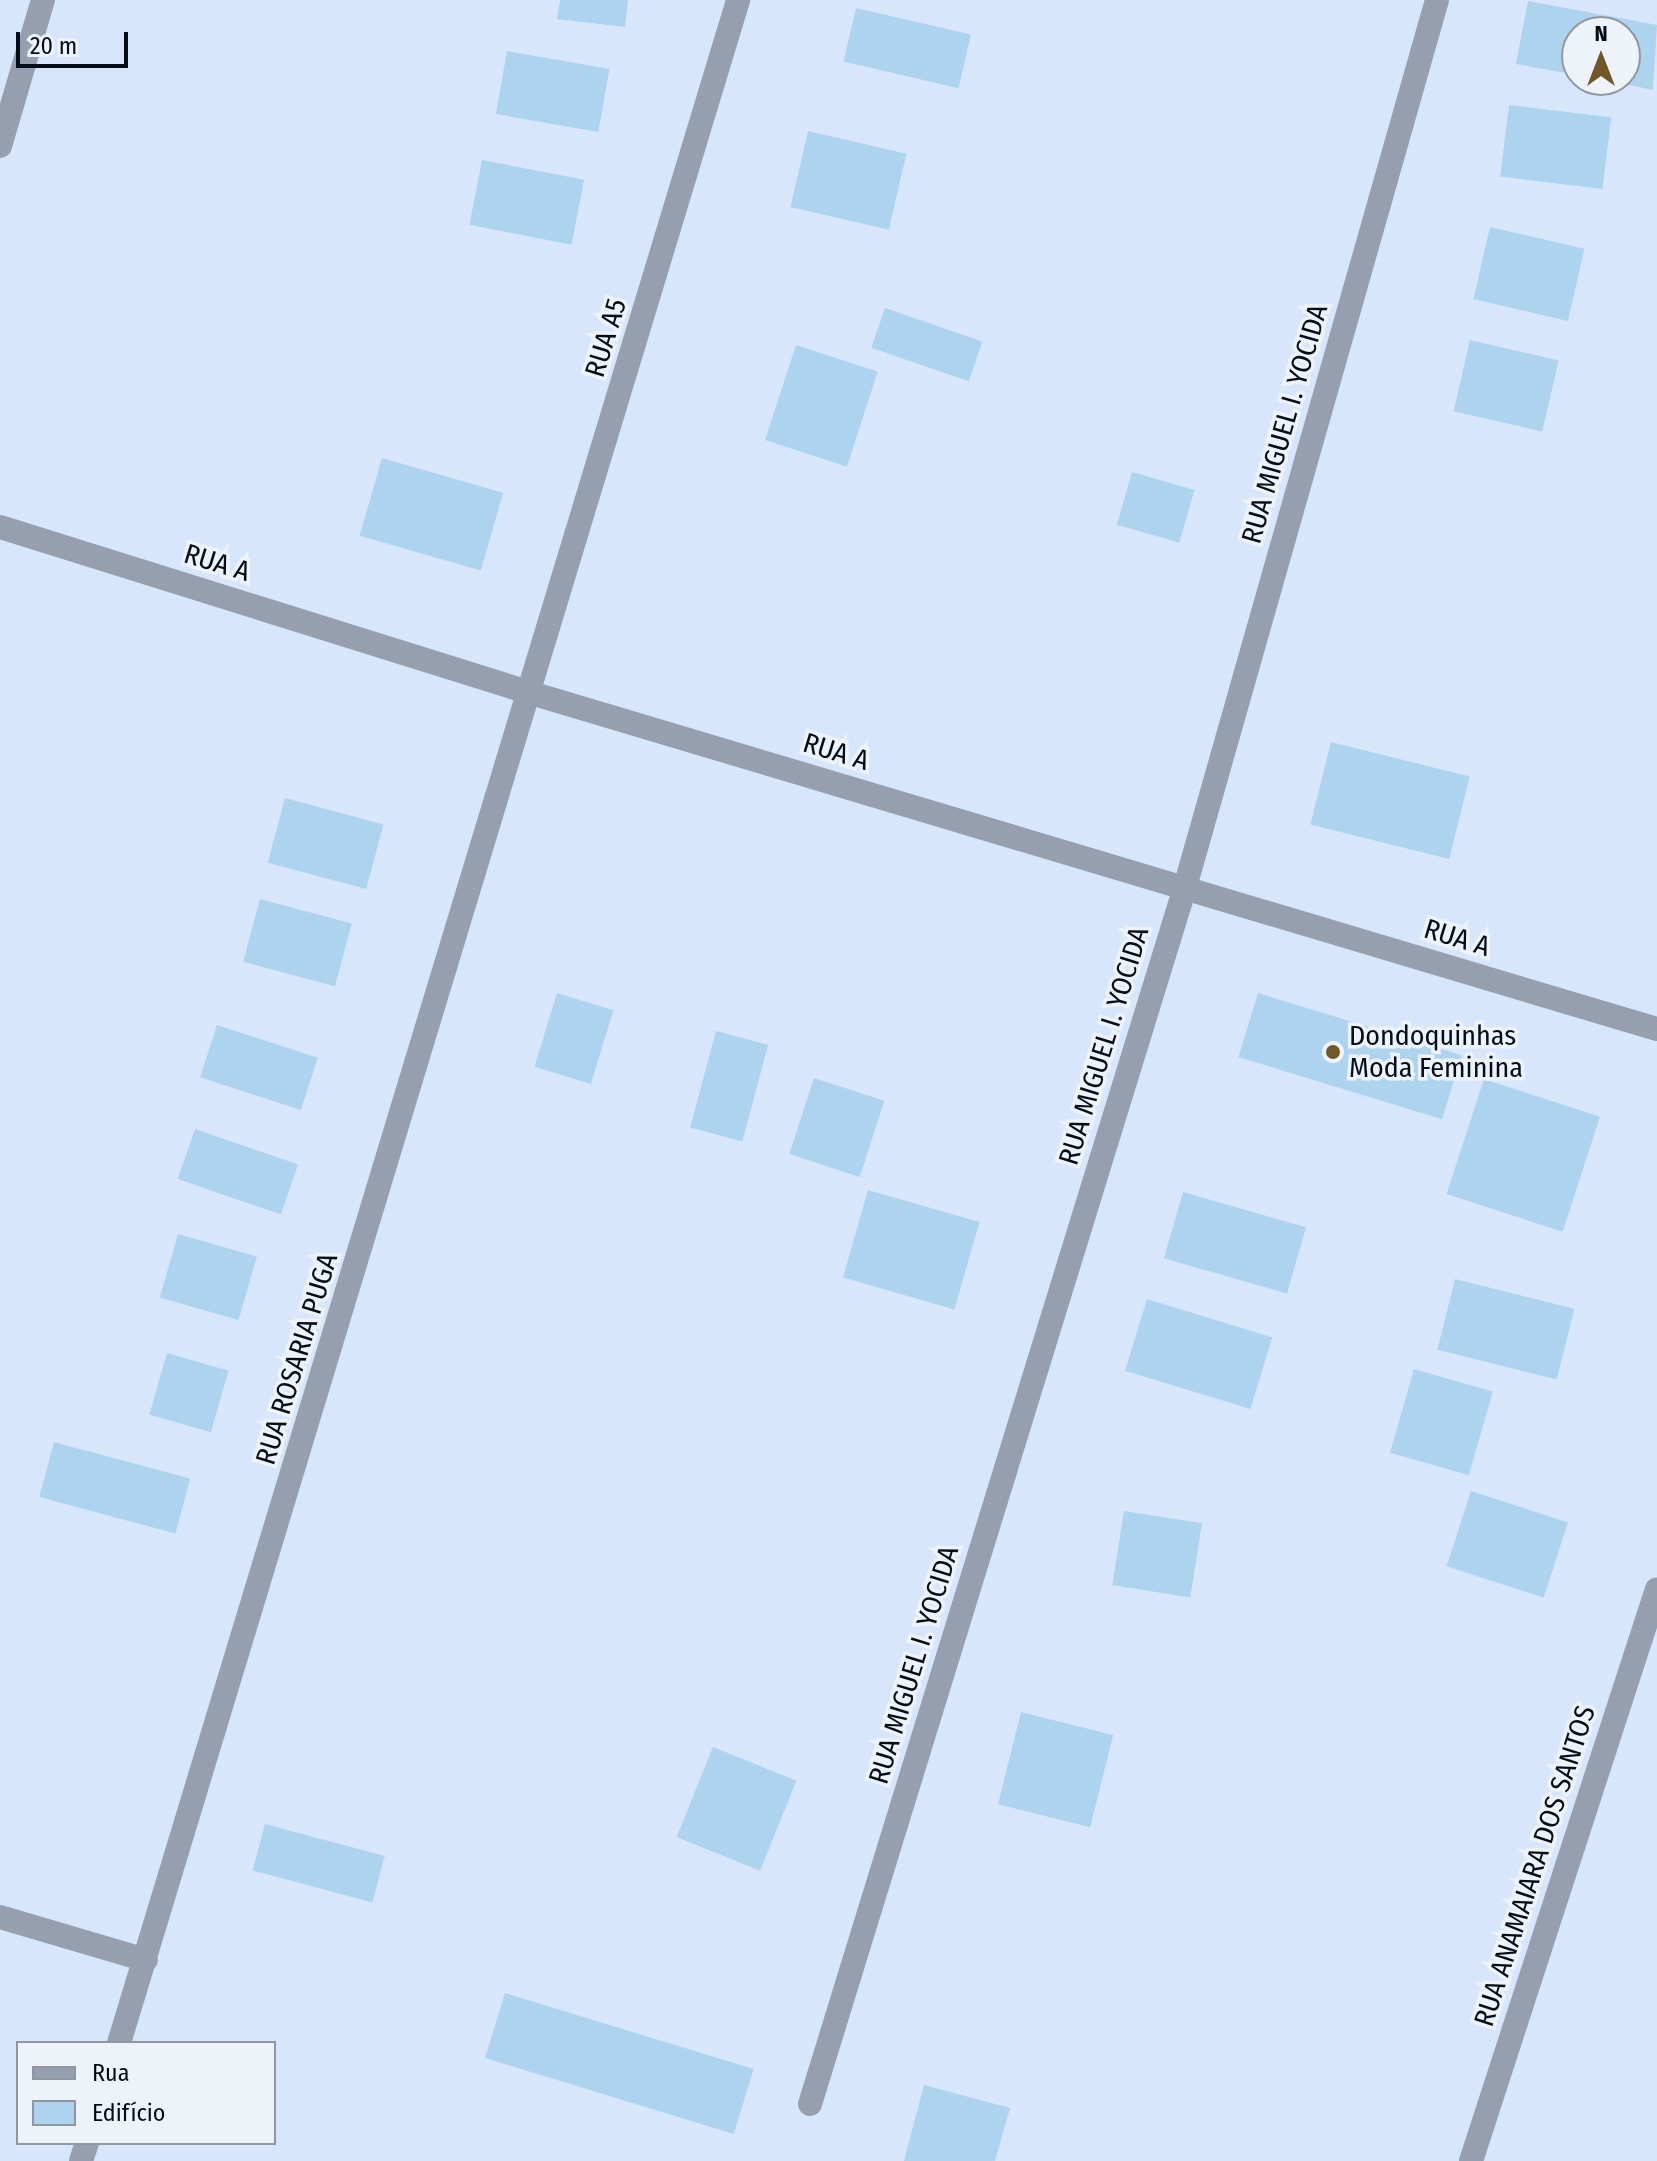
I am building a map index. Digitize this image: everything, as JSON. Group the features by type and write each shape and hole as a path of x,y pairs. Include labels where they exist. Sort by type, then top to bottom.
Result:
{"street":[{"path":"0,146 43,0"},
{"name":"RUA A5","path":"531,693 738,0"},
{"name":"RUA MIGUEL I. YOCIDA","path":"810,2104 1185,887 1437,0"},
{"name":"RUA A","path":"0,527 531,693 1657,1029"},
{"name":"RUA ROSARIA PUGA","path":"120,2041 531,693"},
{"name":"RUA ANAMAIARA DOS SANTOS","path":"1471,2161 1657,1589"},
{"path":"0,1917 146,1960"}],"building":[{"path":"560,0 628,0 625,27 557,19"},
{"path":"1528,1 1609,16 1561,16 1561,72 1516,64"},
{"path":"856,8 971,35 959,88 844,62"},
{"path":"1641,22 1657,25 1653,90 1641,87"},
{"path":"507,51 609,69 598,132 496,114"},
{"path":"1509,105 1611,118 1602,189 1500,176"},
{"path":"808,131 906,154 889,230 790,207"},
{"path":"482,160 584,180 571,245 469,225"},
{"path":"1490,227 1585,249 1568,321 1473,299"},
{"path":"885,308 982,342 969,381 871,348"},
{"path":"1470,340 1559,360 1542,432 1454,411"},
{"path":"796,345 878,372 847,467 765,440"},
{"path":"382,458 503,493 481,571 360,536"},
{"path":"1132,472 1194,490 1179,543 1117,525"},
{"path":"1331,742 1470,777 1449,859 1310,824"},
{"path":"285,798 384,824 366,889 268,863"},
{"path":"260,899 352,924 335,986 243,962"},
{"path":"557,993 613,1010 591,1084 534,1067"},
{"path":"1258,993 1462,1055 1442,1119 1238,1057"},
{"path":"217,1025 318,1058 301,1110 200,1077"},
{"path":"716,1031 768,1045 742,1142 690,1128"},
{"path":"814,1078 884,1101 860,1177 789,1154"},
{"path":"1484,1079 1600,1117 1563,1232 1447,1194"},
{"path":"195,1129 298,1164 281,1215 178,1179"},
{"path":"868,1190 980,1222 954,1309 843,1277"},
{"path":"1183,1192 1306,1227 1287,1294 1164,1258"},
{"path":"178,1234 257,1257 239,1320 160,1297"},
{"path":"1455,1279 1574,1309 1557,1380 1437,1350"},
{"path":"1147,1299 1272,1337 1250,1409 1125,1371"},
{"path":"167,1353 229,1371 211,1432 149,1415"},
{"path":"1414,1369 1493,1392 1469,1475 1390,1453"},
{"path":"54,1442 190,1478 175,1534 39,1497"},
{"path":"1471,1491 1568,1523 1544,1598 1447,1566"},
{"path":"1124,1511 1202,1523 1190,1597 1112,1585"},
{"path":"1021,1712 1113,1735 1090,1827 998,1804"},
{"path":"713,1747 796,1781 760,1871 677,1837"},
{"path":"265,1824 385,1856 372,1902 253,1870"},
{"path":"505,1993 754,2069 734,2134 485,2058"},
{"path":"924,2085 1010,2108 995,2161 904,2161"}],"place":[{"name":"Dondoquinhas Moda Feminina","path":"1333,1052"}]}
